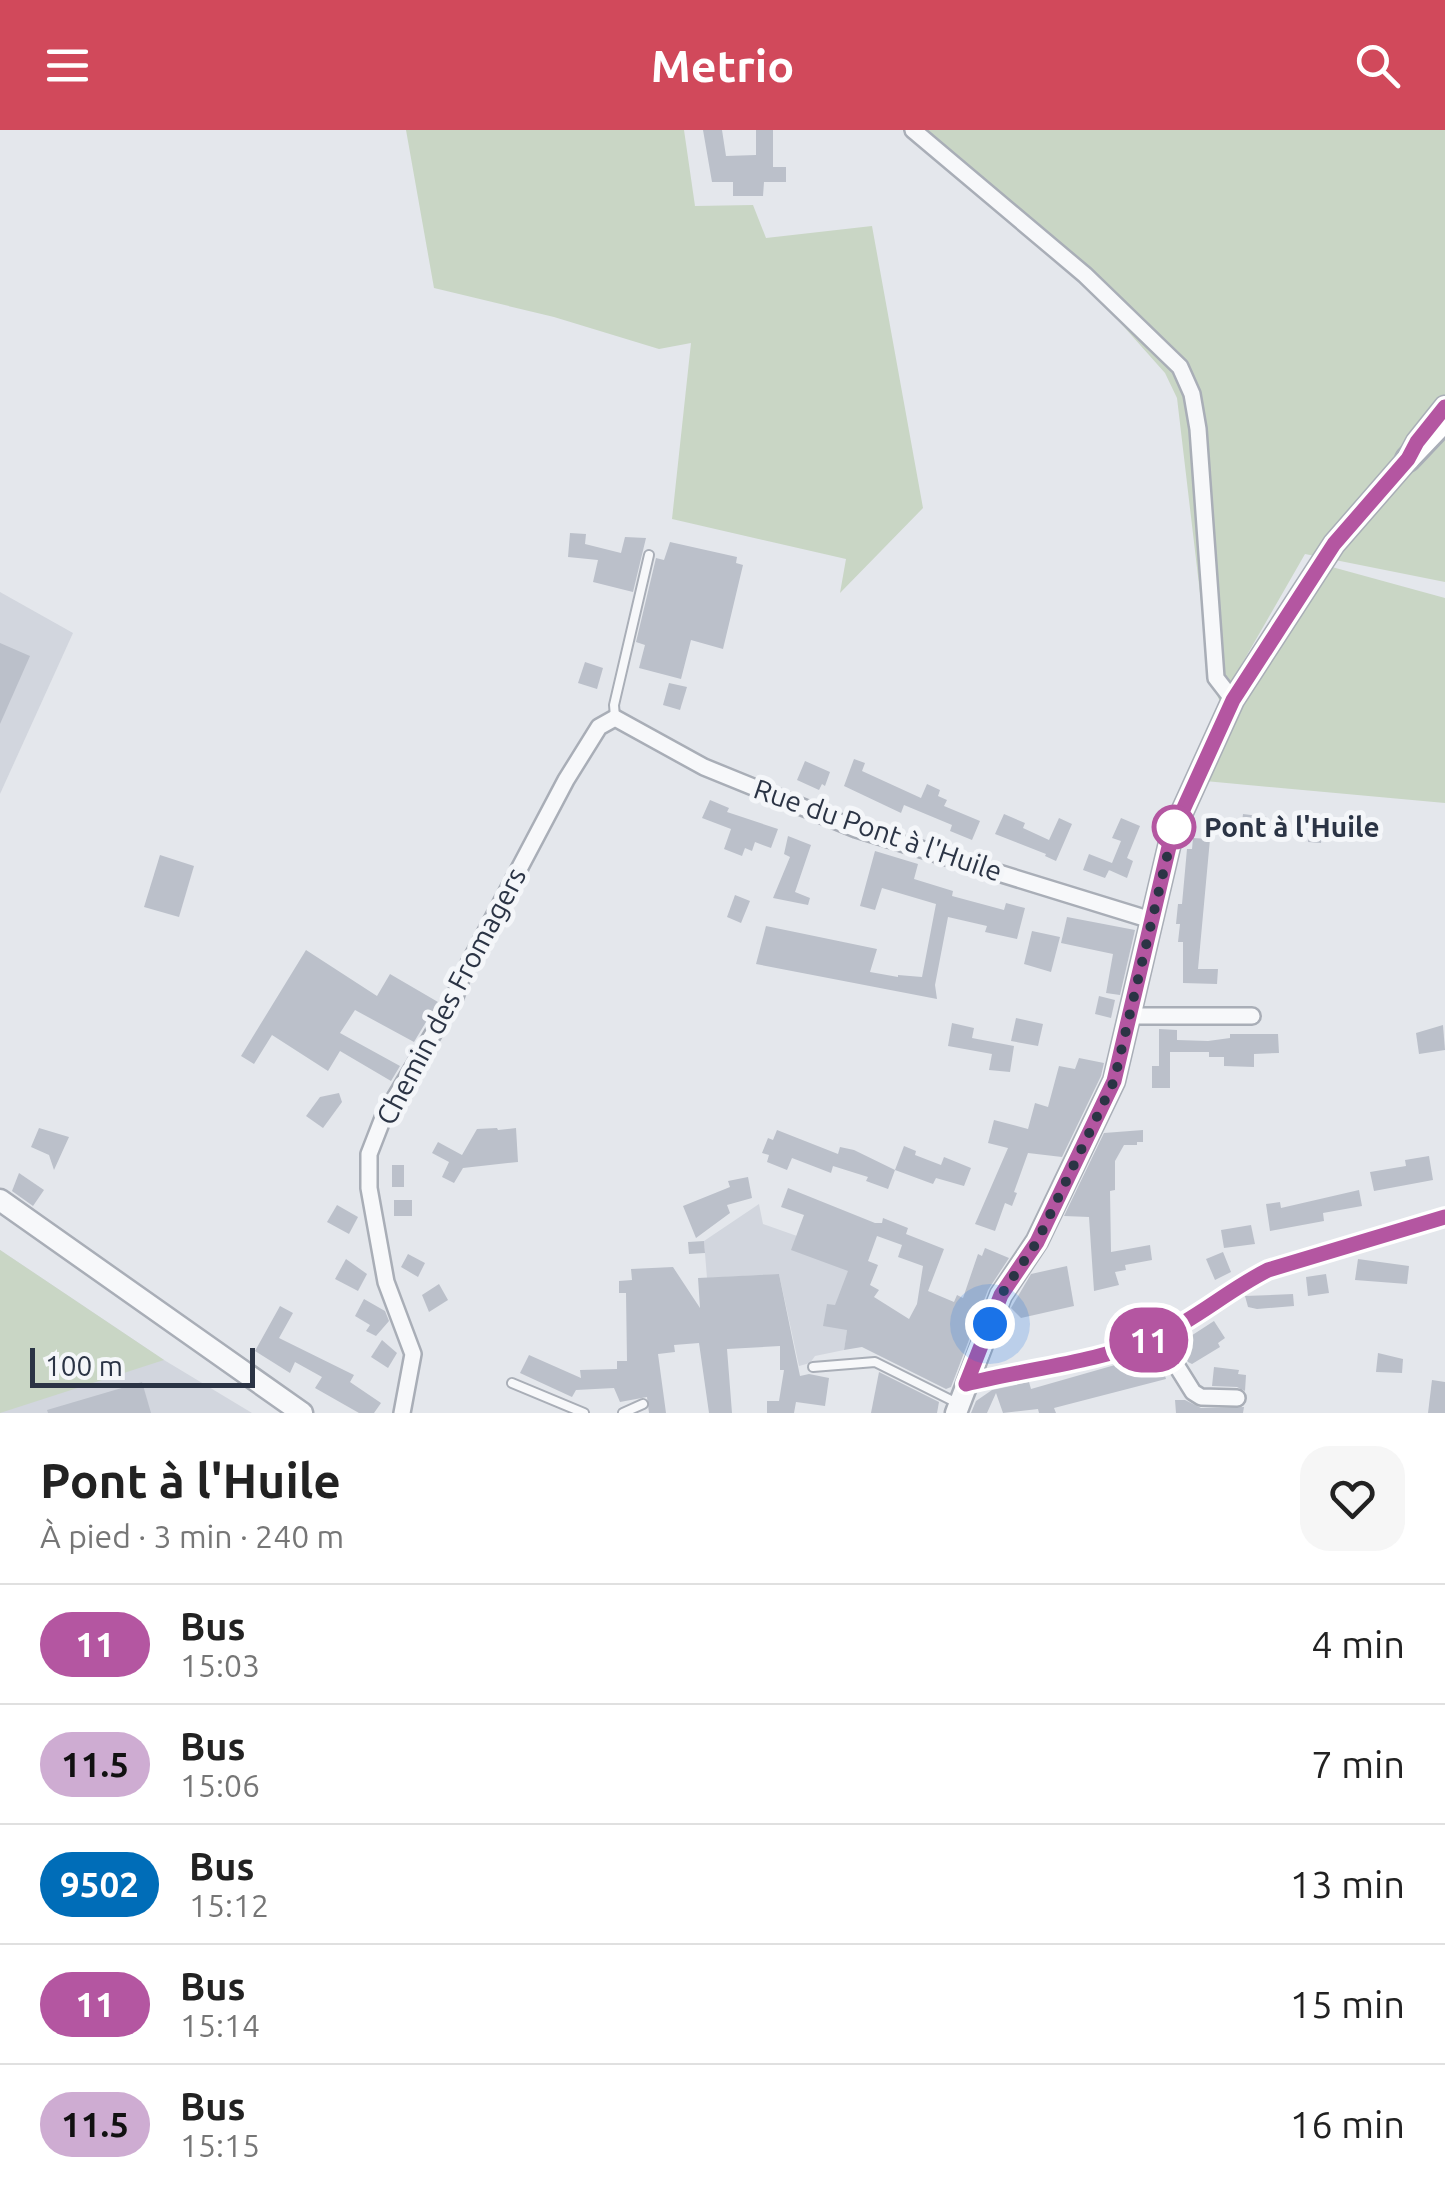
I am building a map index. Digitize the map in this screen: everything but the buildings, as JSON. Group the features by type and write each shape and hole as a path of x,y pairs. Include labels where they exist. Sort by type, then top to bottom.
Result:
{"main road":[{"path":"1408,459 1445,420"},
{"path":"1408,459 1427,445 1445,439"}],"street":[{"path":"913,130 1085,275 1180,366 1192,394 1198,428 1216,678 1233,700"},
{"path":"961,1400 1001,1295 1037,1242 1114,1081 1178,816 1233,700 1334,544 1408,459 1445,406"},
{"name":"Rue du Pont à l'Huile","path":"615,718 704,767 856,829 1150,920"},
{"name":"Chemin des Fromagers","path":"402,1413 413,1354 386,1282 369,1188 369,1154 384,1118 454,997 573,767 599,727 615,718"},
{"path":"1130,1016 1252,1016"},
{"path":"0,1200 302,1413"},
{"path":"961,1400 1158,1336 1268,1270 1445,1217"},
{"path":"1158,1336 1202,1405 1237,1398"}],"lane":[{"path":"615,718 614,705 649,555"},
{"path":"812,1367 876,1362 961,1400"},
{"path":"512,1383 584,1413"},
{"path":"623,1413 643,1404"}],"shaded area":[{"path":"0,592 73,633 0,794"},
{"path":"759,1204 763,1224 868,1261 850,1312 844,1350 815,1356 810,1363 799,1366 779,1274 707,1278 704,1241"},
{"path":"0,1250 164,1360 252,1413 0,1413"}],"green space":[{"path":"406,130 684,130 695,206 753,205 766,238 872,226 923,508 840,593 846,559 672,519 691,343 659,349 554,317 434,288"},
{"path":"923,130 1445,130 1445,582 1305,554 1220,702 1210,678 1177,398 1165,373 1036,228"},
{"path":"1332,567 1445,598 1445,803 1205,781 1238,706 1286,628"},
{"path":"0,1250 164,1360 0,1413"}],"bus line":[{"name":"11","path":"1445,407 1408,459 1334,544 1233,700 1172,834 1114,1081 1037,1242 1001,1295 966,1384 1138,1344 1182,1323 1241,1283 1268,1270 1445,1217"}],"place":[{"name":"Pont à l'Huile","path":"1174,827"}],"route":[{"path":"990,1324 1001,1295 1037,1242 1114,1081 1174,827"}]}
